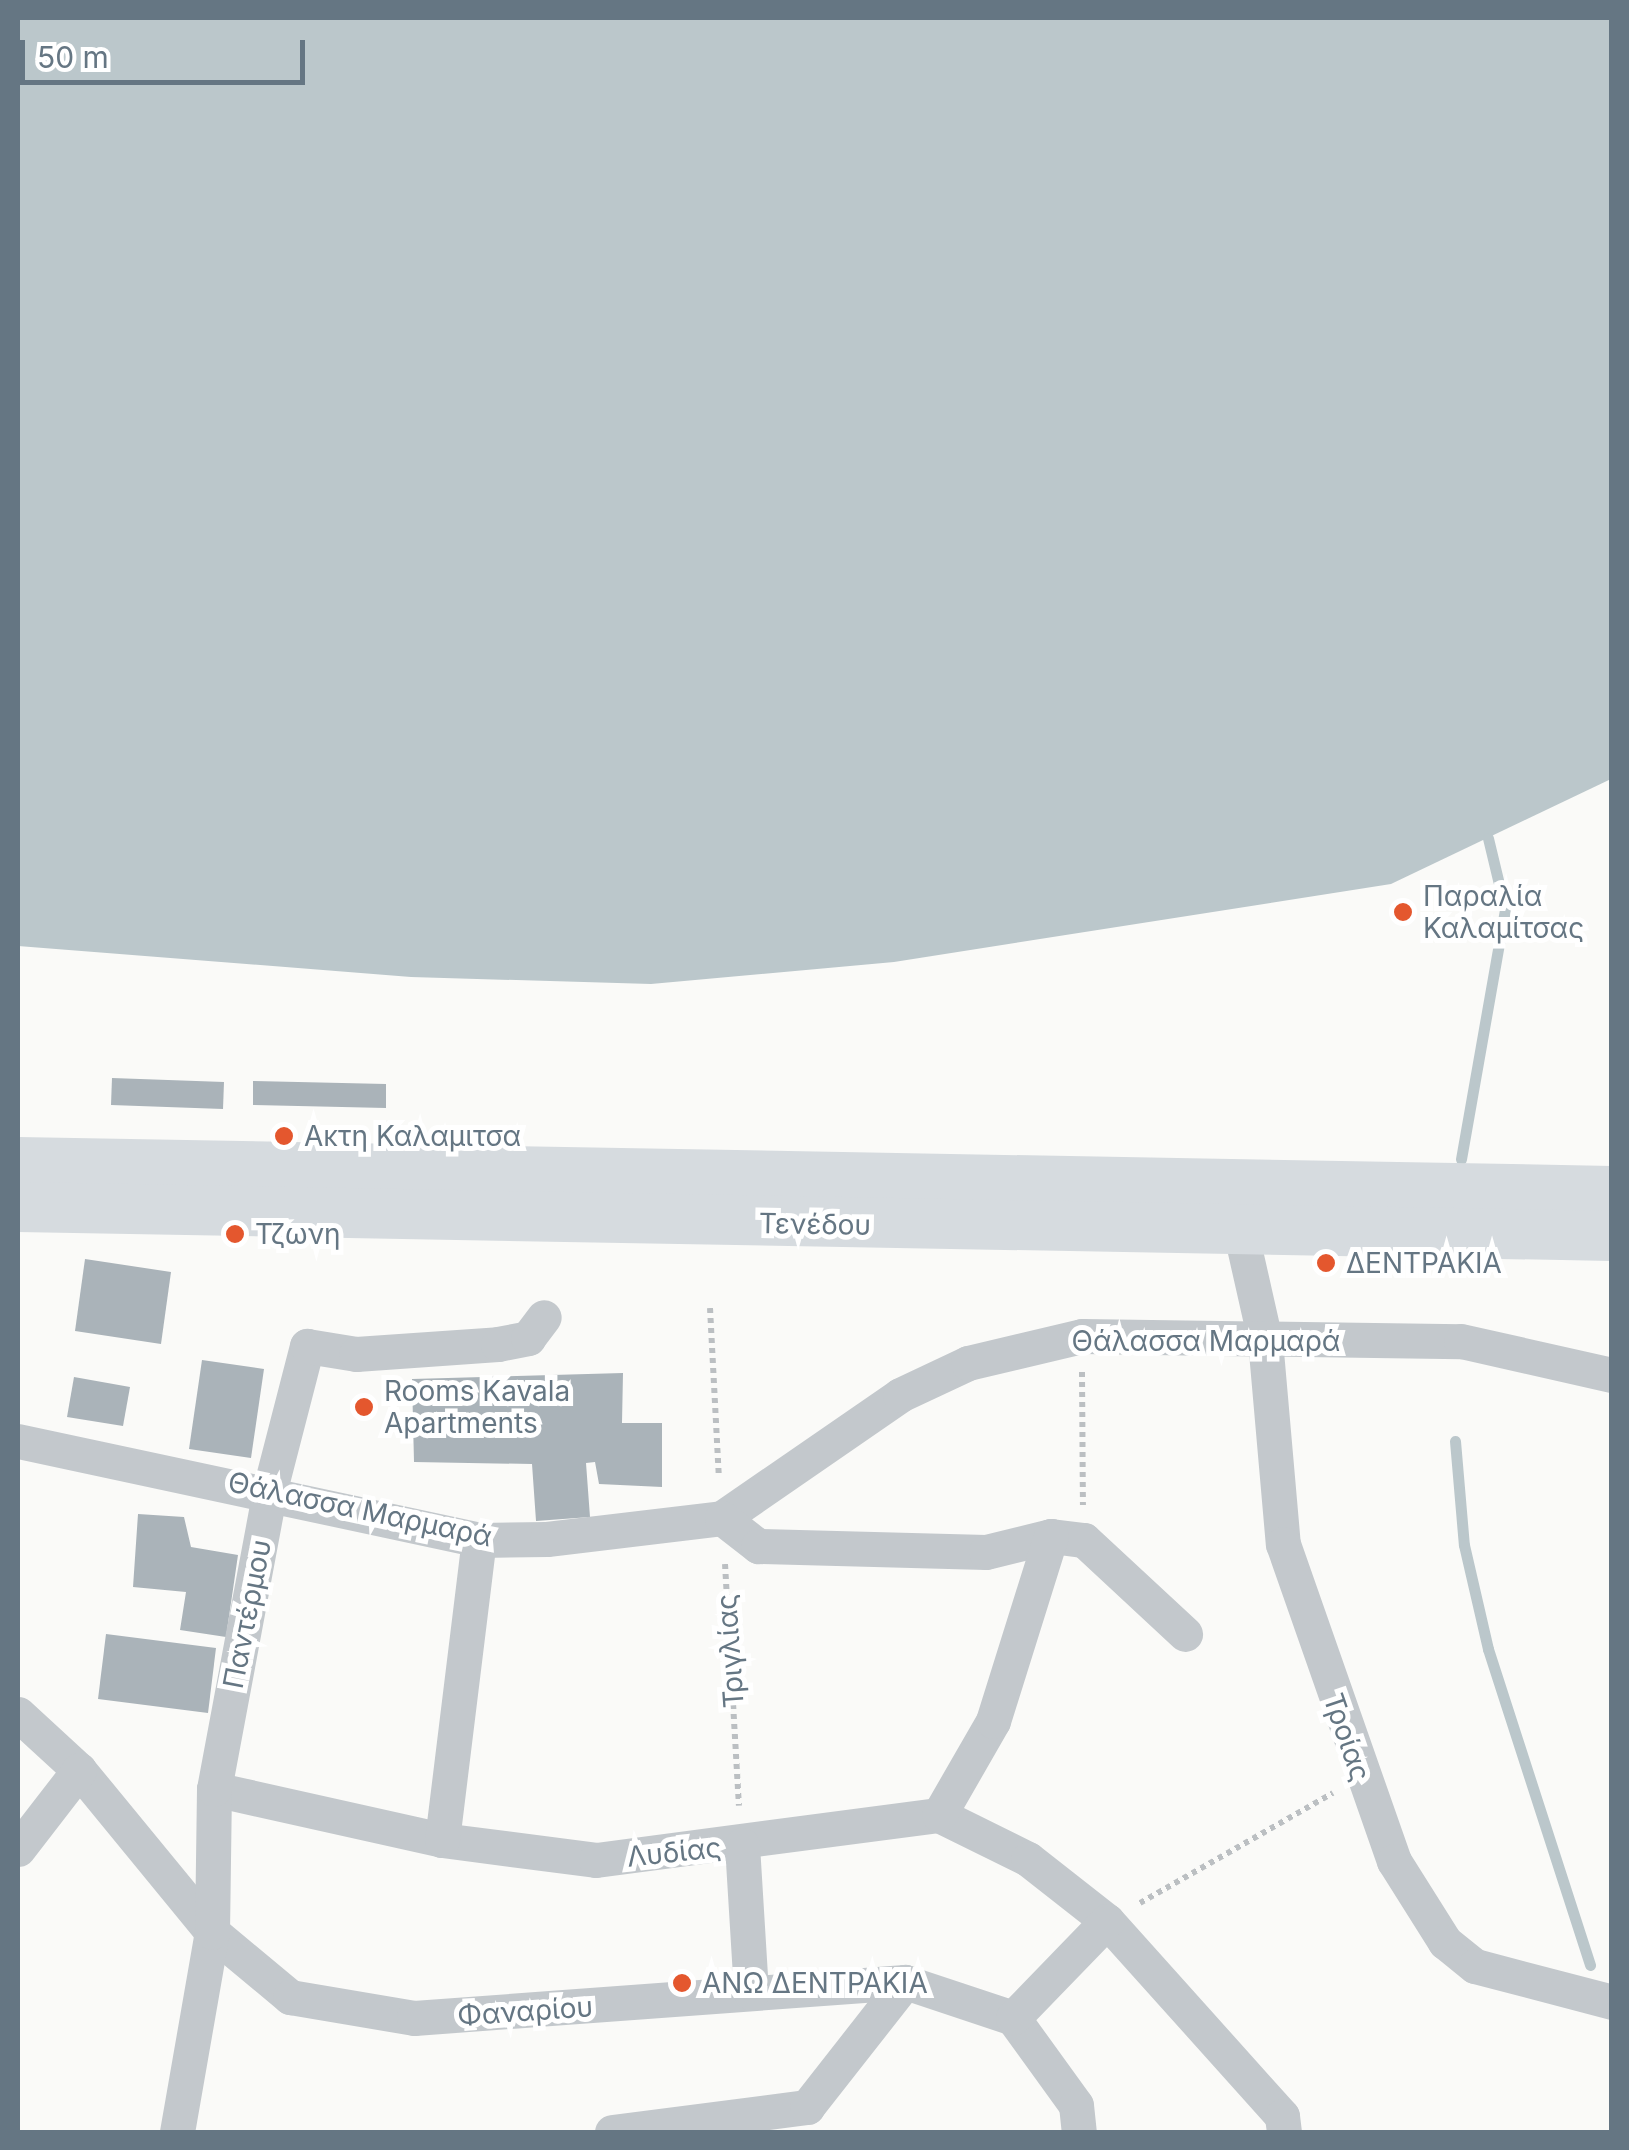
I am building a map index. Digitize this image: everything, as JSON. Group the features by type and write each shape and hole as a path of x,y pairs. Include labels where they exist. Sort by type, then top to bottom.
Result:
{"main road":[{"name":"Τενέδου","path":"18,1162 1235,1210 1612,1236"},
{"name":"Τενέδου","path":"18,1207 1235,1210 1612,1191"}],"street":[{"name":"Τροίας","path":"1235,1210 1265,1340 1283,1544 1360,1777 1394,1861 1446,1942 1516,1984 1612,2002"},
{"name":"Παντέρμου","path":"177,2132 212,1932 214,1789 270,1489 307,1346 356,1354 498,1344 528,1338 544,1317"},
{"name":"Θάλασσα Μαρμαρά","path":"18,1441 270,1489 479,1540 722,1518 900,1394 968,1363 1082,1336 1461,1341 1612,1375"},
{"path":"722,1518 758,1546 986,1552 1067,1538 1185,1634"},
{"path":"1067,1538 993,1722 939,1815 1028,1860 1107,1922 1282,2116 1284,2132"},
{"path":"442,1840 479,1540"},
{"name":"Φαναρίου","path":"18,1714 79,1770 212,1932 290,1997 414,2018 904,1982 1014,2018"},
{"path":"18,1849 79,1770"},
{"name":"Λυδίας","path":"214,1789 442,1840 596,1860 742,1845 939,1815"},
{"path":"742,1845 750,1993"},
{"path":"1079,2132 1076,2105 1014,2018 1107,1922"},
{"path":"612,2132 807,2107 904,1982"}],"path":[{"name":"Τριγλίας","path":"710,1308 742,1845"},
{"path":"1067,1538 1082,1336"},
{"path":"1107,1922 1360,1777"}],"shaded area":[{"path":"18,18 1611,18 1611,779 1391,884 894,962 651,984 411,977 18,946"}],"building":[{"path":"112,1078 224,1082 223,1109 111,1105"},
{"path":"253,1081 386,1084 386,1108 253,1105"},
{"path":"85,1259 171,1272 161,1344 75,1331"},
{"path":"202,1360 264,1369 251,1458 189,1449"},
{"path":"623,1373 622,1423 662,1423 662,1487 599,1484 595,1462 586,1463 590,1517 536,1521 532,1464 414,1462 412,1379"},
{"path":"74,1377 130,1387 123,1426 67,1417"},
{"path":"138,1514 184,1517 191,1547 238,1555 226,1637 180,1630 186,1592 133,1587"},
{"path":"106,1634 216,1648 208,1713 98,1699"}],"waterway":[{"path":"1461,1159 1505,909 1488,838"},
{"path":"1455,1441 1464,1545 1488,1649 1590,1965"}],"place":[{"name":"Παραλία Καλαμίτσας","path":"1403,912"},
{"name":"Ακτη Καλαμιτσα","path":"284,1136"},
{"name":"Τζωνη","path":"235,1234"},
{"name":"ΔΕΝΤΡΑΚΙΑ","path":"1326,1263"},
{"name":"Rooms Kavala Apartments","path":"364,1407"},
{"name":"ΑΝΩ ΔΕΝΤΡΑΚΙΑ","path":"682,1983"}]}
